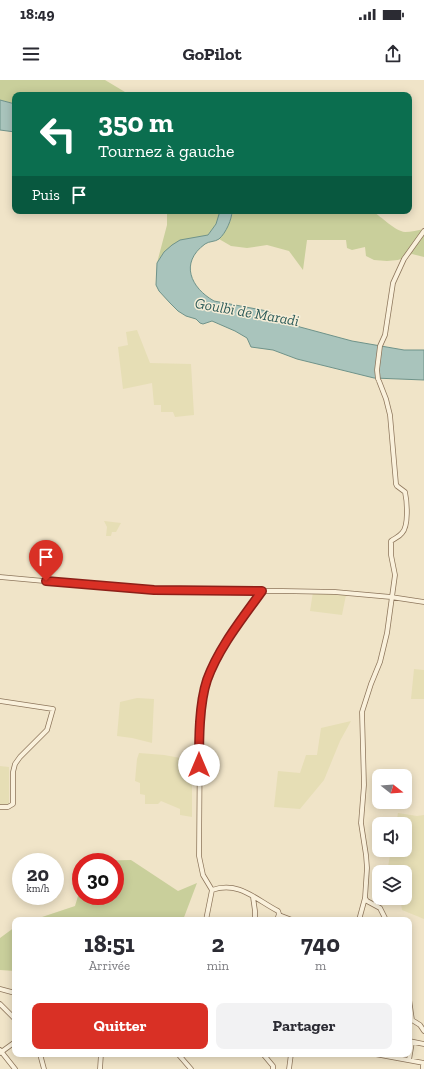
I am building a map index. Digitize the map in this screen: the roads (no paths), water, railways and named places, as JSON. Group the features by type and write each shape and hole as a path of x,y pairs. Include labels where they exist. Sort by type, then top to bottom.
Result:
{"street":[{"path":"360,917 365,898 366,855 361,823 364,785 362,712 384,649 395,575 391,555 391,541 402,534 404,530 407,507 405,492 396,484 390,415 377,370 380,346 385,335 393,283 404,259 424,231"},
{"path":"0,577 154,590 335,592 391,596 424,602"},
{"path":"207,917 212,890 203,875 199,856 200,731 204,691 214,664 230,634 262,591"},
{"path":"0,700 53,709 47,730 20,756 15,764 13,772 13,804 8,807 0,807"},
{"path":"212,890 231,887 242,890 278,911 278,917"},
{"path":"253,897 256,912 255,917"},
{"path":"365,898 367,901 380,908 385,917"},
{"path":"0,989 12,992"},
{"path":"0,1004 12,1016"},
{"path":"412,1020 420,1025 424,1031"},
{"path":"412,1041 424,1044"},
{"path":"12,1044 0,1052 15,1069"},
{"path":"41,1057 44,1069"},
{"path":"100,1069 102,1057"},
{"path":"181,1057 191,1069"},
{"path":"266,1057 273,1066 273,1069"},
{"path":"289,1069 291,1057"},
{"path":"392,1057 424,1063 423,1069"}],"water":[{"path":"0,100 12,103 12,132 0,130"},
{"name":"Goulbi de Maradi","path":"219,214 232,214 228,226 222,236 216,241 205,244 197,251 192,259 190,267 194,282 206,296 214,301 267,311 300,327 352,341 404,350 424,350 424,380 374,378 297,359 273,350 251,347 247,338 235,331 212,321 203,324 200,323 196,319 186,316 178,311 159,291 156,285 157,263 164,252 172,245 180,240 208,235 216,224"}]}
